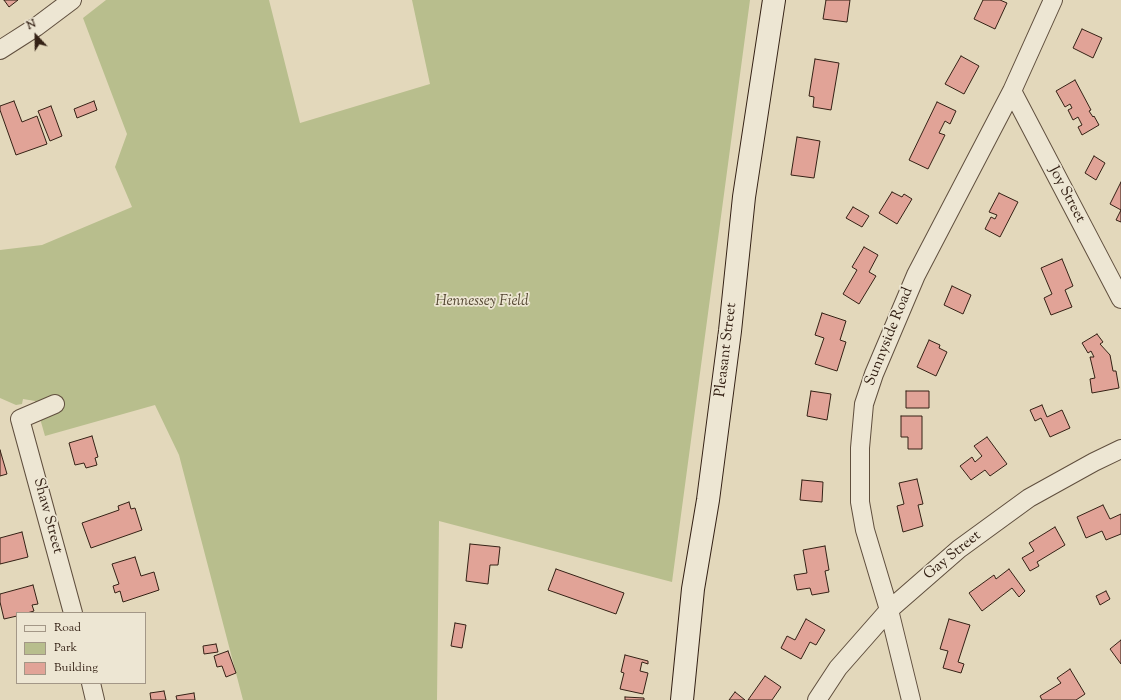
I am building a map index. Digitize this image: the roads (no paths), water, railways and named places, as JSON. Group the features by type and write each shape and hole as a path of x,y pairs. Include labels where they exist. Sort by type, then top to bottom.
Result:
{"street":[{"path":"0,50 36,27 72,0"},
{"name":"Pleasant Street","path":"682,700 693,589 709,492 730,331 744,197 774,0"},
{"name":"Sunnyside Road","path":"910,700 889,610 865,530 860,502 860,448 864,404 874,374 916,274 1012,91 1053,0"},
{"name":"Joy Street","path":"1012,91 1121,299"},
{"name":"Shaw Street","path":"55,404 20,419 73,612"},
{"name":"Gay Street","path":"817,700 838,668 889,610 959,549 1029,498 1094,462 1121,449"},
{"path":"91,684 95,700"}],"park label":[{"name":"Hennessey Field","path":"482,302"}]}
